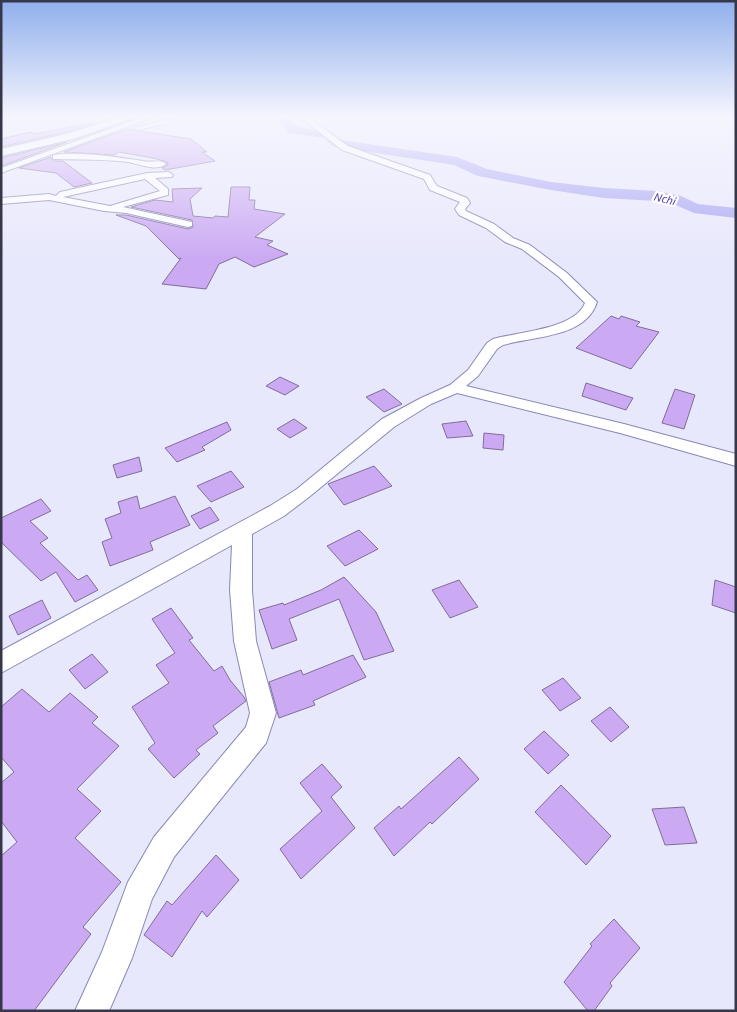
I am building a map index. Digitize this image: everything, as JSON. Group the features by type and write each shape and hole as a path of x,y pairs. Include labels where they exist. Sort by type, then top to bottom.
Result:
{"street":[{"path":"1,171 20,164"},
{"path":"1,663 242,531 303,493 388,423 426,401 455,388 473,373 492,346 498,342 576,322 588,311 591,302 563,275 526,247 509,240 490,226 462,213 460,209 464,200 433,188 427,177 391,164"},
{"path":"1,201 49,197 147,176 169,175"},
{"path":"104,208 165,193 147,176"},
{"path":"49,197 104,208 126,210 188,224"},
{"path":"455,388 624,429 736,460"},
{"path":"92,1011 116,958 139,893 164,847 257,734 263,713 245,641 241,590 242,531"}],"building":[{"path":"30,164 67,164 92,183 74,187 56,173 19,168"},
{"path":"197,164 165,170 162,168 168,165"},
{"path":"231,187 250,187 249,200 255,200 254,209 285,214 255,237 273,241 267,245 288,254 254,267 235,257 219,264 206,289 162,284 181,258 179,259 146,226 116,215 126,215 188,229 193,227 192,220 131,207 155,200 173,202 172,189 202,188 190,199 193,216 228,217"},
{"path":"611,316 619,319 621,316 640,322 636,326 659,332 631,369 576,348"},
{"path":"280,377 299,386 285,395 266,386"},
{"path":"586,383 633,398 626,410 582,396"},
{"path":"384,389 402,404 384,412 366,397"},
{"path":"675,389 695,395 684,429 662,423"},
{"path":"294,419 307,428 290,438 277,429"},
{"path":"466,421 473,436 447,438 442,424"},
{"path":"227,422 231,430 202,447 205,450 177,462 165,448"},
{"path":"484,433 504,435 503,450 483,448"},
{"path":"139,457 142,471 117,478 113,465"},
{"path":"374,466 392,486 344,505 328,484"},
{"path":"231,471 244,487 211,502 197,486"},
{"path":"137,496 140,509 175,496 190,525 150,542 153,550 110,566 102,542 112,538 105,519 121,513 118,502"},
{"path":"41,499 51,511 30,521 48,538 40,543 78,580 87,575 98,590 75,602 56,572 41,581 1,542 1,518"},
{"path":"210,507 219,520 200,529 191,516"},
{"path":"359,530 378,549 345,566 327,546"},
{"path":"344,577 376,612 394,651 364,660 339,599 289,619 297,640 272,649 259,610 283,603 284,605 321,590"},
{"path":"459,580 478,607 450,618 432,590"},
{"path":"715,580 736,587 736,613 712,605"},
{"path":"42,600 51,618 18,635 9,616"},
{"path":"171,608 193,638 189,640 214,671 222,666 246,701 213,726 218,733 196,750 200,754 174,778 148,749 155,743 132,707 169,683 156,665 175,653 152,619"},
{"path":"92,654 108,672 85,689 69,670"},
{"path":"353,655 366,677 313,701 315,705 279,718 269,682 301,670 303,675"},
{"path":"563,678 581,698 560,711 542,690"},
{"path":"22,689 49,712 70,693 98,717 92,723 119,746 77,789 101,811 75,838 121,882 83,927 91,934 34,1011 1,1011 1,856 17,842 1,821 1,783 14,772 1,757 1,707"},
{"path":"610,707 629,727 611,742 591,721"},
{"path":"544,731 569,755 548,774 524,749"},
{"path":"459,757 479,779 432,824 430,822 394,856 374,828 399,806 401,809"},
{"path":"322,764 342,787 331,797 355,828 301,879 280,849 322,811 300,783"},
{"path":"561,785 611,836 586,865 535,812"},
{"path":"684,807 697,843 665,845 652,809"},
{"path":"216,855 239,880 207,917 202,911 172,957 144,935 167,901 172,905"},
{"path":"614,919 640,948 610,983 612,986 594,1011 588,1011 564,982 592,946 590,944"}],"waterway":[{"name":"Nchi","path":"464,164 483,173 551,186 604,193 657,196 675,199 694,208 736,213"}]}
